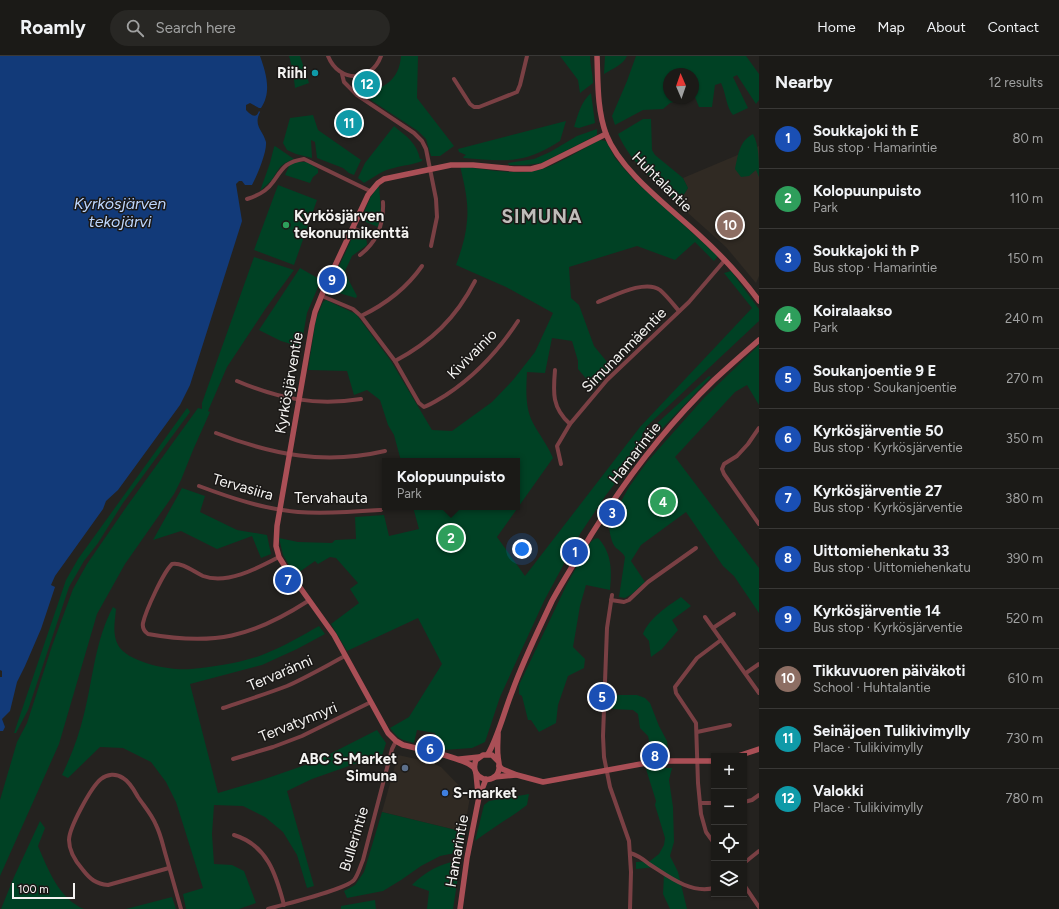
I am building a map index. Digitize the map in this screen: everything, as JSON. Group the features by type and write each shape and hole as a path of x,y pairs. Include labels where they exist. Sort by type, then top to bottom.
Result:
{"street":[{"path":"328,56 336,69 342,74 350,76 364,75 375,67 381,56"},
{"path":"454,79 470,104 474,107 479,107 517,92 527,56"},
{"name":"Huhtalantie","path":"597,56 600,113 606,134 613,147 632,173 725,260 759,301"},
{"path":"342,74 344,82 357,95 408,129 422,141 426,149 436,199 437,216 431,246"},
{"name":"Kyrkösjärventie","path":"396,741 388,733 330,628 308,601 280,557 276,546 276,537 289,455 315,312 370,191 384,179 461,164 514,168 531,168 542,166 606,134"},
{"path":"247,199 257,196 267,188 272,183 281,168 294,161 304,159 370,191"},
{"path":"360,255 370,246 375,238 382,218 382,202"},
{"path":"353,228 375,238"},
{"name":"Simunanmäentie","path":"561,464 557,446 570,424 619,368 689,302 725,260"},
{"path":"361,316 392,298 422,266"},
{"path":"322,296 353,310 361,316 395,361 426,342 441,329 466,299 475,281"},
{"path":"598,302 640,287 650,286 659,290 679,311"},
{"name":"Kivivainio","path":"395,361 419,403 424,407 429,406 467,380 499,348 518,321"},
{"name":"Hamarintie","path":"488,754 498,732 512,690 536,634 553,599 595,527 620,491 674,423 713,381 759,340"},
{"path":"555,370 553,390 554,398 558,410 570,424"},
{"path":"237,381 262,391 299,400 329,403 360,399"},
{"path":"759,428 737,456 724,464 722,469 759,524"},
{"path":"216,433 252,446 289,455 306,457 340,457 385,451"},
{"name":"Tervasiira","path":"199,486 251,504 280,510"},
{"name":"Tervahauta","path":"280,510 318,513 381,510"},
{"path":"630,909 629,841 626,828 610,787 606,771 603,736 607,628 612,597 624,602 629,600 648,582 696,548"},
{"path":"280,557 225,579 214,579 179,564 172,564 150,604 143,623 145,632 148,634 169,638 223,638 267,624 308,601"},
{"path":"713,628 734,614"},
{"path":"705,617 759,693"},
{"path":"711,839 706,832 700,803 696,723 676,693 676,687 697,658 720,640"},
{"name":"Tervaränni","path":"223,708 287,686 345,656"},
{"path":"746,673 759,664"},
{"name":"Tervatynnyri","path":"233,759 273,747 302,736 370,702"},
{"path":"697,732 730,725"},
{"name":"Hamarintie","path":"498,732 499,763"},
{"path":"396,741 403,745 459,759 472,764 482,778 486,779 517,775"},
{"name":"Bullerintie","path":"268,909 339,888 353,881 359,872 363,860 392,749 396,741"},
{"path":"747,753 759,749"},
{"path":"459,759 480,757 488,754 496,758 502,769 543,782 657,761 711,761"},
{"path":"475,770 476,760 480,757"},
{"path":"494,777 497,774 499,763"},
{"name":"Hamarintie","path":"475,770 479,797"},
{"path":"169,868 108,885 100,884 94,881 79,866 70,849 69,840 71,830 83,806 97,783 102,778 109,775 122,777 128,782 156,823 181,909"},
{"name":"Hamarintie","path":"460,909 467,858 479,797 486,779"},
{"path":"747,801 752,800 759,795"},
{"path":"700,803 711,803"},
{"path":"234,835 244,838 254,845 261,851 269,862 284,904"},
{"path":"746,861 759,851"},
{"path":"630,853 636,855 667,876 688,887 700,890 711,888"},
{"path":"747,889 759,907"}],"shaded area":[{"path":"759,146 759,276 756,283 726,247 678,204 688,188 683,178"},
{"path":"398,755 430,762 441,767 470,797 464,832 382,812"}],"green space":[{"path":"289,56 300,56 309,83 295,88"},
{"path":"401,56 418,56 417,98 454,146 440,156 431,156 426,139 418,131 363,95 384,86 394,77 400,65"},
{"path":"560,56 590,56 593,83 580,93 578,80"},
{"path":"605,56 627,56 620,64 604,74"},
{"path":"636,56 746,56 759,74 759,100 756,104 737,75 733,77 748,108 733,115 729,108 721,83 715,85 712,107 699,107 698,104 699,68 663,68 663,104 669,104 663,109 643,110 615,125 612,116"},
{"path":"591,93 595,123 579,128 574,127 582,104"},
{"path":"313,115 318,130 361,160 354,175 343,168 317,158 315,142 311,140 312,158 287,150 283,143 290,118"},
{"path":"643,119 651,119 652,150 655,155 683,178 688,188 678,204 652,180 637,163 623,144 618,134"},
{"path":"566,121 560,141 540,152 523,158 498,160 464,158 463,157 466,155 459,152 458,149"},
{"path":"394,126 414,144 422,161 386,170 364,183 358,178 365,163"},
{"path":"597,129 597,135 542,163 509,165 508,163 534,159 550,152 577,136"},
{"path":"753,134 758,148 759,177 756,170 749,176 741,177 735,169 738,154 748,137"},
{"path":"600,140 606,141 615,158 634,180 718,256 714,261 695,242 675,260 637,246 569,267 571,298 579,305 594,346 612,368 594,388 578,369 578,361 572,341 552,338 545,373 527,372 526,392 530,417 553,458 520,505 520,458 400,458 394,435 388,425 380,400 367,390 354,395 347,371 308,370 316,319 323,302 326,300 356,314 391,361 432,430 452,431 492,402 513,380 535,352 553,313 506,287 456,265 464,238 467,214 466,193 460,166 503,172 525,172 535,171 559,162"},
{"path":"275,146 294,159 280,167 271,181 260,191 274,147"},
{"path":"296,162 307,162 318,169 318,173 313,177 310,183 285,175 290,164"},
{"name":"Kyrkösjärven tekonurmikenttä","path":"278,185 317,200 294,265 254,250"},
{"path":"379,185 381,213 378,227 361,220 370,198"},
{"path":"357,232 365,237 367,245 352,256 345,271 357,296 356,298 339,293 333,279 354,234"},
{"path":"254,257 294,270 266,308 227,367 208,411 210,412 174,494 125,564 97,614 59,744 0,876 0,800 17,742 27,723 52,646 73,589 87,564 127,506 198,408 202,409 202,403"},
{"path":"300,268 321,280 307,313 301,347 281,341 259,330"},
{"path":"731,271 759,309 759,321 647,426 642,435 644,446 606,495 580,534 544,601 500,697 485,742 472,748 443,750 433,746 432,743 436,738 435,733 417,730 414,743 398,737 390,728 409,717 442,664 418,618 347,651 331,624 359,603 350,589 358,583 336,558 330,557 318,564 315,561 295,575 283,555 279,538 298,542 332,543 335,540 356,539 355,517 384,515 389,536 419,529 414,510 516,510 497,537 525,576 640,427 752,308 724,273"},
{"path":"759,345 759,405 747,385 735,392 675,457 759,568 759,613 734,576 723,566 686,512 641,545 631,561 645,582 632,594 625,598 619,597 625,557 613,543 609,523 629,487 647,462 704,398"},
{"path":"709,376 711,377 654,437 649,435 653,427"},
{"path":"187,408 190,412 123,503 98,543 84,561 69,587 28,710 16,733 14,733 66,580 78,559"},
{"path":"182,488 205,496 200,512 237,530 267,535 271,554 261,558 252,536 217,549 181,531 153,540"},
{"path":"598,538 606,550 610,562 610,590 586,585 580,606 573,647 585,659 584,668 568,676 558,705 556,723 539,732 531,720 528,720 522,696 519,694 519,685 566,586 589,544 594,539"},
{"path":"681,597 691,606 672,620 678,630 662,649 651,657 649,641 643,634 646,628 659,613"},
{"path":"113,607 116,609 114,627 116,641 123,651 140,661 173,669 209,667 254,658 292,641 319,626 325,634 262,665 190,684 218,793 314,762 377,730 386,743 380,762 363,761 312,779 287,791 314,886 307,888 297,855 283,832 265,817 243,806 214,805 212,834 214,864 232,865 244,871 256,903 239,909 186,909 183,894 203,888 176,802 166,782 151,762 123,748 100,747 68,778 62,775 80,730 98,646"},
{"path":"612,695 637,695 645,698 650,703 667,741 669,757 653,758 648,736 640,728 638,714 633,710 612,709"},
{"path":"672,768 669,780 673,807 674,842 670,856 678,872 687,909 670,909 663,894 664,875 656,867 636,869 636,862 650,861 659,854 664,845 665,838 646,769"},
{"path":"529,794 527,805 475,841 484,805 489,801"},
{"path":"382,812 464,832 460,852 440,856 421,866 383,891 347,898 344,891 355,885 364,872"},
{"path":"40,821 45,828 38,846 50,873 61,891 75,904 84,909 1,909"},
{"path":"457,861 460,864 453,909 427,909 429,891 412,885 433,869 444,864"},
{"path":"172,897 176,909 126,909"},
{"path":"375,900 376,909 341,909 341,906"}],"water":[{"name":"Kyrkösjärven tekojärvi","path":"0,56 260,56 267,82 266,96 261,108 250,103 246,105 246,110 255,116 259,111 260,112 258,124 266,142 265,152 252,185 245,185 242,181 239,181 236,184 242,221 190,385 180,405 118,490 106,501 103,509 55,576 51,585 55,587 41,629 17,682 10,711 2,719 5,727 3,731 0,731 0,677 2,677 2,671 0,670"}],"place":[{"name":"Riihi","path":"315,73"},
{"name":"Valokki","path":"367,84"},
{"name":"Seinäjoen Tulikivimylly","path":"349,123"},
{"name":"Kyrkösjärven tekonurmikenttä","path":"286,225"},
{"name":"Tikkuvuoren päiväkoti","path":"730,225"},
{"name":"Kyrkösjärventie 14","path":"332,280"},
{"name":"Koiralaakso","path":"663,502"},
{"name":"Soukkajoki th P","path":"612,513"},
{"name":"Kolopuunpuisto","path":"451,538"},
{"name":"Soukkajoki th E","path":"575,552"},
{"name":"Kyrkösjärventie 27","path":"288,580"},
{"name":"Soukanjoentie 9 E","path":"602,697"},
{"name":"Kyrkösjärventie 50","path":"430,749"},
{"name":"Uittomiehenkatu 33","path":"655,756"},
{"name":"ABC S-Market Simuna","path":"405,768"},
{"name":"S-market","path":"445,793"}],"district":[{"name":"SIMUNA","path":"542,216"}]}
